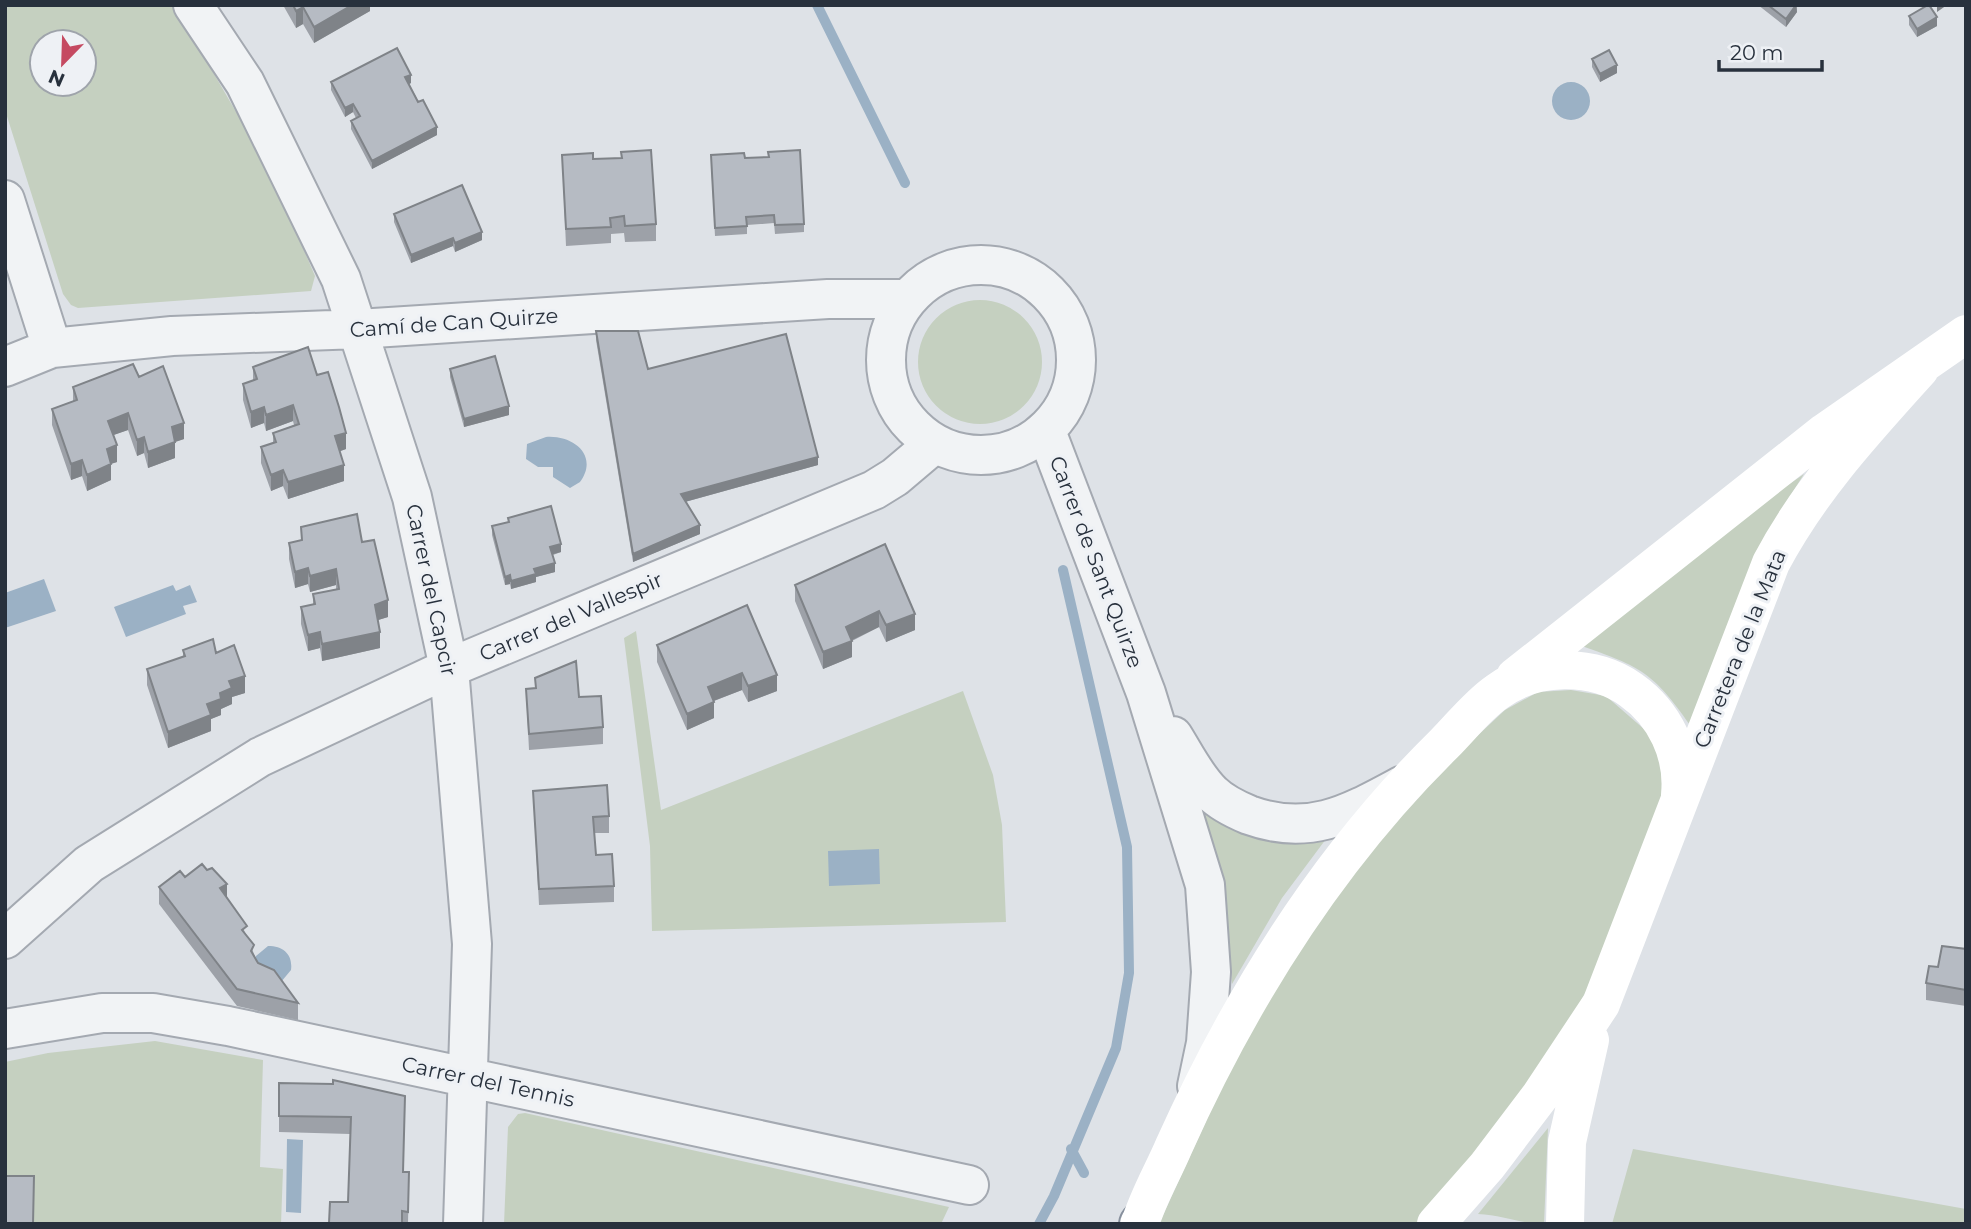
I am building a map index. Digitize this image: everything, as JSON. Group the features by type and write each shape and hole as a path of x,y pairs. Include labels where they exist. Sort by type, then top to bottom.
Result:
{"main road":[{"path":"1140,1223 1193,1104 1240,1015 1344,855 1401,786 1497,692 1862,403 1920,369 1966,334"},
{"name":"Carretera de la Mata","path":"1601,1004 1756,599 1788,530 1845,453 1920,369"},
{"path":"1497,692 1530,675 1551,672 1577,670 1620,682 1640,696 1654,712 1679,753 1681,790"},
{"path":"1436,1224 1488,1166 1601,1004"},
{"path":"1565,1224 1567,1142 1580,1074 1601,1004"}],"street":[{"name":"Carrer del Capcir","path":"193,5 245,83 341,279 412,497 449,668 472,944 464,1224"},
{"path":"5,200 52,348"},
{"path":"966,265 1001,267 1033,280 1059,304 1073,335 1077,370 1067,403 1046,431 1021,447 992,456 962,454 934,444 908,422 890,394 885,361 890,328 907,299 933,277 966,265"},
{"name":"Camí de Can Quirze","path":"5,367 52,348 172,336 358,329 828,299 907,299"},
{"path":"1920,369 1966,346"},
{"name":"Carrer de Sant Quirze","path":"1046,431 1146,693 1205,885 1211,972 1206,1042 1193,1104"},
{"name":"Carrer del Vallespir","path":"5,939 89,864 260,757 449,668 874,490 934,444"},
{"name":"Carrer de Sant Quirze","path":"1146,693 1203,783 1222,800 1259,819 1298,826 1328,821 1361,808 1401,786"},
{"name":"Carrer del Tennis","path":"5,1029 92,1014 153,1013 228,1026 969,1185"}],"green space":[{"path":"5,5 174,5 246,129 292,222 315,276 311,291 78,308 71,305 63,294 5,110"},
{"path":"980,300 1004,304 1024,318 1038,338 1042,362 1038,386 1024,406 1004,420 980,424 956,420 936,406 922,386 918,362 922,338 936,318 956,304"},
{"path":"1804,474 1772,525 1690,725 1655,682 1632,666 1582,646 1750,511"},
{"path":"636,631 661,810 963,691 993,775 1002,825 1006,922 652,931 650,846 624,638"},
{"path":"1571,690 1606,696 1652,736 1663,769 1665,801 1604,958 1553,1053 1433,1208 1417,1224 1159,1224 1233,1062 1289,962 1351,872 1429,781 1505,710 1538,692"},
{"path":"1194,797 1326,839 1282,898 1232,984 1226,901 1215,847"},
{"path":"155,1041 263,1060 260,1167 283,1169 281,1224 5,1224 5,1062 48,1053"},
{"path":"525,1113 949,1207 941,1224 504,1224 508,1127 518,1114"},
{"path":"1548,1128 1544,1224 1478,1214"},
{"path":"1633,1149 1966,1209 1966,1224 1612,1224"}],"water":[{"path":"1571,82 1585,87 1590,101 1585,115 1571,120 1557,115 1552,101 1557,87"},
{"path":"546,437 566,440 581,449 587,464 580,482 570,488 553,477 553,467 538,467 526,459 527,444"},
{"path":"44,579 56,611 5,628 5,593"},
{"path":"173,585 176,591 190,585 197,602 183,606 186,614 126,637 114,607"},
{"path":"879,849 880,884 829,886 828,851"},
{"path":"268,946 283,950 289,956 291,970 281,982 254,963 256,956"},
{"path":"287,1139 303,1140 301,1213 286,1212"}],"building":[{"path":"293,5 352,5 314,27 303,7 296,11"},
{"path":"1768,5 1796,5 1786,19"},
{"path":"1929,5 1937,17 1917,29 1909,16"},
{"path":"397,48 411,75 405,77 418,102 423,100 437,127 372,161 351,121 360,116 353,104 345,108 331,82"},
{"path":"1609,50 1617,65 1600,74 1592,59"},
{"path":"651,150 656,224 625,226 624,216 610,218 611,227 566,229 562,155 593,153 593,159 622,158 621,152"},
{"path":"800,150 804,224 775,225 774,215 746,217 747,226 715,228 711,155 744,153 745,158 769,157 768,152"},
{"path":"462,185 482,232 455,243 453,238 411,255 394,214"},
{"path":"596,331 638,331 648,369 786,334 818,457 681,494 700,525 633,554"},
{"path":"308,347 317,375 328,372 339,407 346,433 335,436 344,465 288,482 283,470 271,475 261,447 276,442 273,433 299,424 293,405 266,415 264,407 251,412 243,384 257,379 253,367"},
{"path":"495,356 509,406 464,419 450,369"},
{"path":"133,364 139,377 163,366 184,423 172,427 175,442 148,452 144,437 137,440 128,413 108,421 117,445 107,449 111,464 87,475 82,460 71,464 52,409 77,400 73,387"},
{"path":"551,506 561,544 550,547 555,563 534,569 536,574 511,581 510,575 505,577 492,526 509,522 508,518"},
{"path":"357,514 362,542 374,540 388,600 375,605 380,632 322,644 320,632 308,635 301,607 315,604 313,594 339,589 336,569 310,576 308,568 295,572 289,543 302,540 301,527"},
{"path":"885,544 915,614 886,625 879,611 846,627 852,641 823,652 795,585"},
{"path":"747,605 777,675 748,686 742,673 708,687 714,702 687,714 657,645"},
{"path":"213,639 216,653 234,645 245,676 229,681 232,688 220,693 221,699 207,704 211,715 168,732 147,669 185,656 183,650"},
{"path":"576,661 579,697 601,696 603,727 529,734 526,689 536,688 535,678"},
{"path":"607,785 609,816 593,817 596,855 612,854 614,886 539,889 533,791"},
{"path":"202,864 207,870 212,868 227,884 220,888 247,926 242,930 254,945 251,951 258,963 274,970 298,1003 237,989 159,887 180,871 185,877"},
{"path":"1942,946 1966,949 1966,990 1926,983 1929,966 1938,967"},
{"path":"333,1080 405,1096 403,1172 409,1172 408,1212 402,1211 402,1224 329,1223 330,1202 348,1202 351,1117 279,1116 279,1083 333,1084"},
{"path":"5,1176 34,1176 33,1224 5,1224"}],"waterway":[{"path":"817,5 905,183"},
{"path":"1039,1224 1054,1196 1116,1048 1129,973 1127,847 1063,570"},
{"path":"1071,1149 1084,1173"}]}
